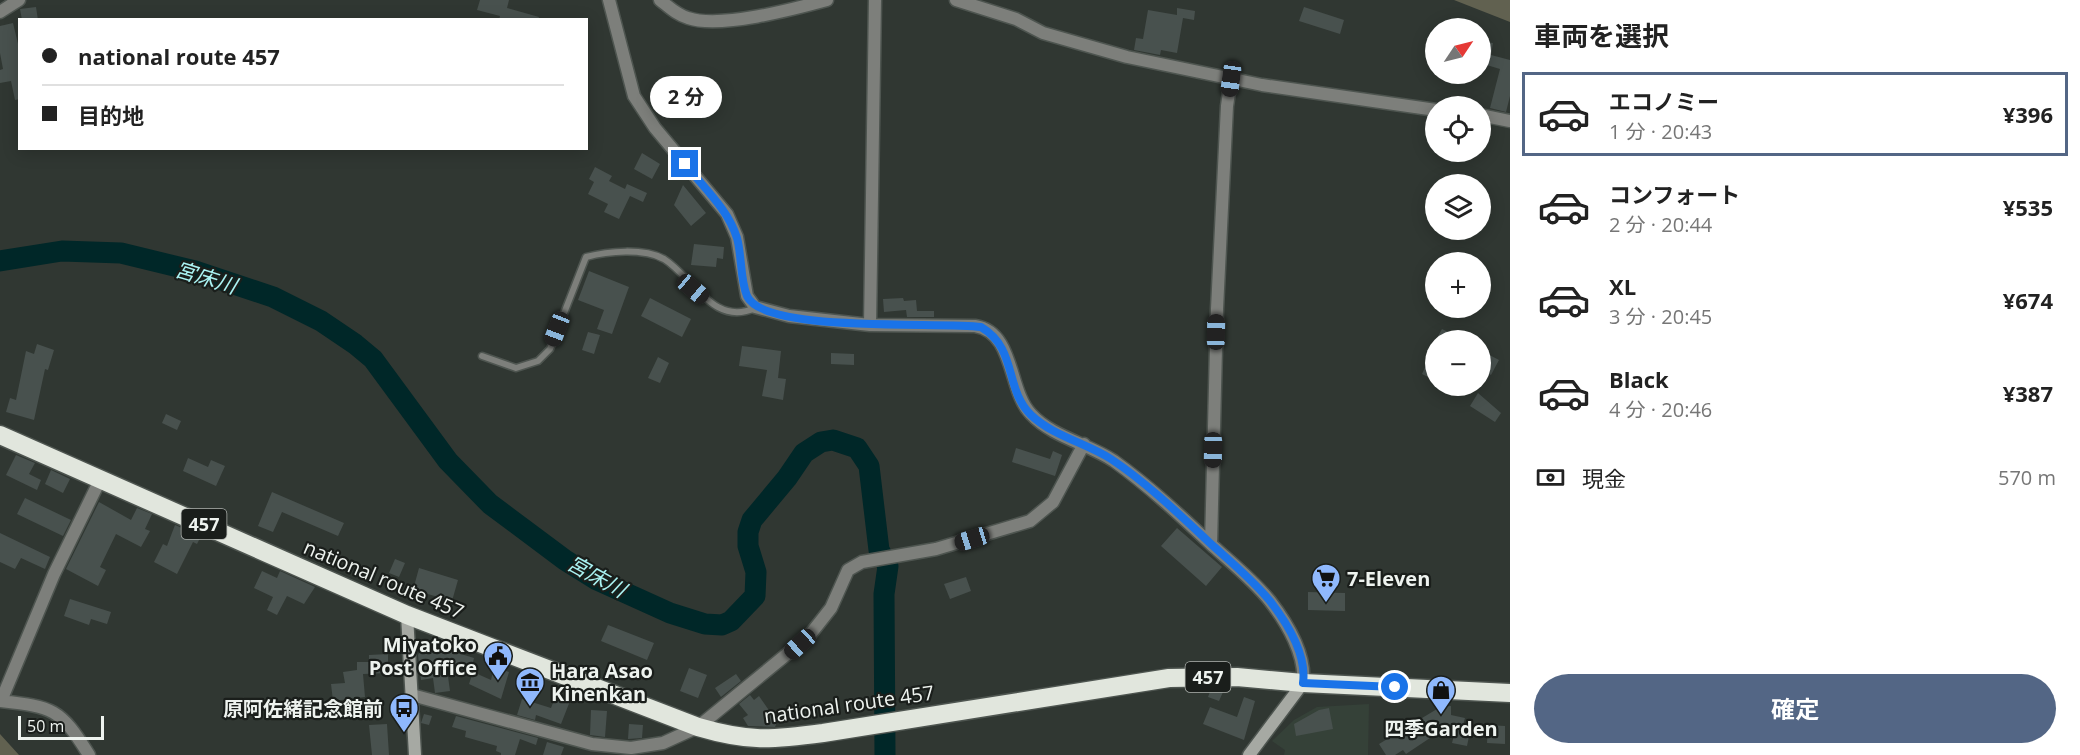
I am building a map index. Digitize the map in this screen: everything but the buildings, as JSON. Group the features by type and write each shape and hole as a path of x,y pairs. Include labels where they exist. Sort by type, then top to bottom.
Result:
{"highway":[{"name":"national route 457","path":"0,435 407,615 698,727 736,738 769,740 856,728 1169,678 1237,677 1303,683 1510,693"}],"main road":[{"path":"407,615 415,755"},
{"path":"1249,755 1303,683"}],"street":[{"path":"0,12 20,0"},
{"path":"609,0 621,41 626,76 634,96 655,128 727,214 736,237 747,296 756,307 789,316 870,326 981,327 996,338 1004,350 1018,397 1031,415 1121,467 1211,544 1259,589 1280,616 1302,662 1303,683"},
{"path":"660,0 685,17 705,20 751,16 827,0"},
{"path":"870,326 875,0"},
{"path":"956,0 1016,19 1043,33 1080,45 1231,79 1425,108"},
{"path":"1211,544 1217,309 1227,106 1231,79"},
{"path":"1491,117 1510,121"},
{"path":"412,695 592,744 614,747 663,743 698,727 809,636 831,608 844,575 856,565 866,561 922,553 1030,520 1053,502 1084,444"},
{"path":"89,755 64,718 52,710 42,706 0,701 54,574 101,478"}],"lane":[{"path":"482,356 516,368 538,361 550,349 586,257 601,253 647,254 662,258 681,272 693,289 711,304 732,312 745,312 756,307"}],"shaded area":[{"path":"1454,0 1510,0 1510,22"},
{"path":"1369,704 1368,755 1284,755 1285,750 1272,741 1294,720 1317,707"},
{"path":"0,734 19,755 0,755"}],"waterway":[{"name":"宮床川","path":"0,261 62,251 121,253 195,271 273,297 321,321 373,359 448,461 490,504 565,560 597,580 670,613 705,624 722,625 731,621 755,596 756,572 748,546 748,532 752,520 787,478 804,453 821,442 833,440 857,448 869,466 879,550 888,566 884,594 885,755"}],"place":[{"name":"7-Eleven","path":"1326,604"},
{"name":"Miyatoko Post Office","path":"498,682"},
{"name":"Hara Asao Kinenkan","path":"530,708"},
{"name":"四季Garden","path":"1441,716"},
{"name":"原阿佐緒記念館前","path":"404,734"}],"route":[{"path":"685,164 712,199 727,214 743,264 747,296 756,307 771,313 789,316 870,326 981,327 996,338 1004,350 1018,397 1031,415 1049,427 1106,456 1138,480 1194,527 1269,600 1296,646 1302,662 1303,683 1395,687"}]}
